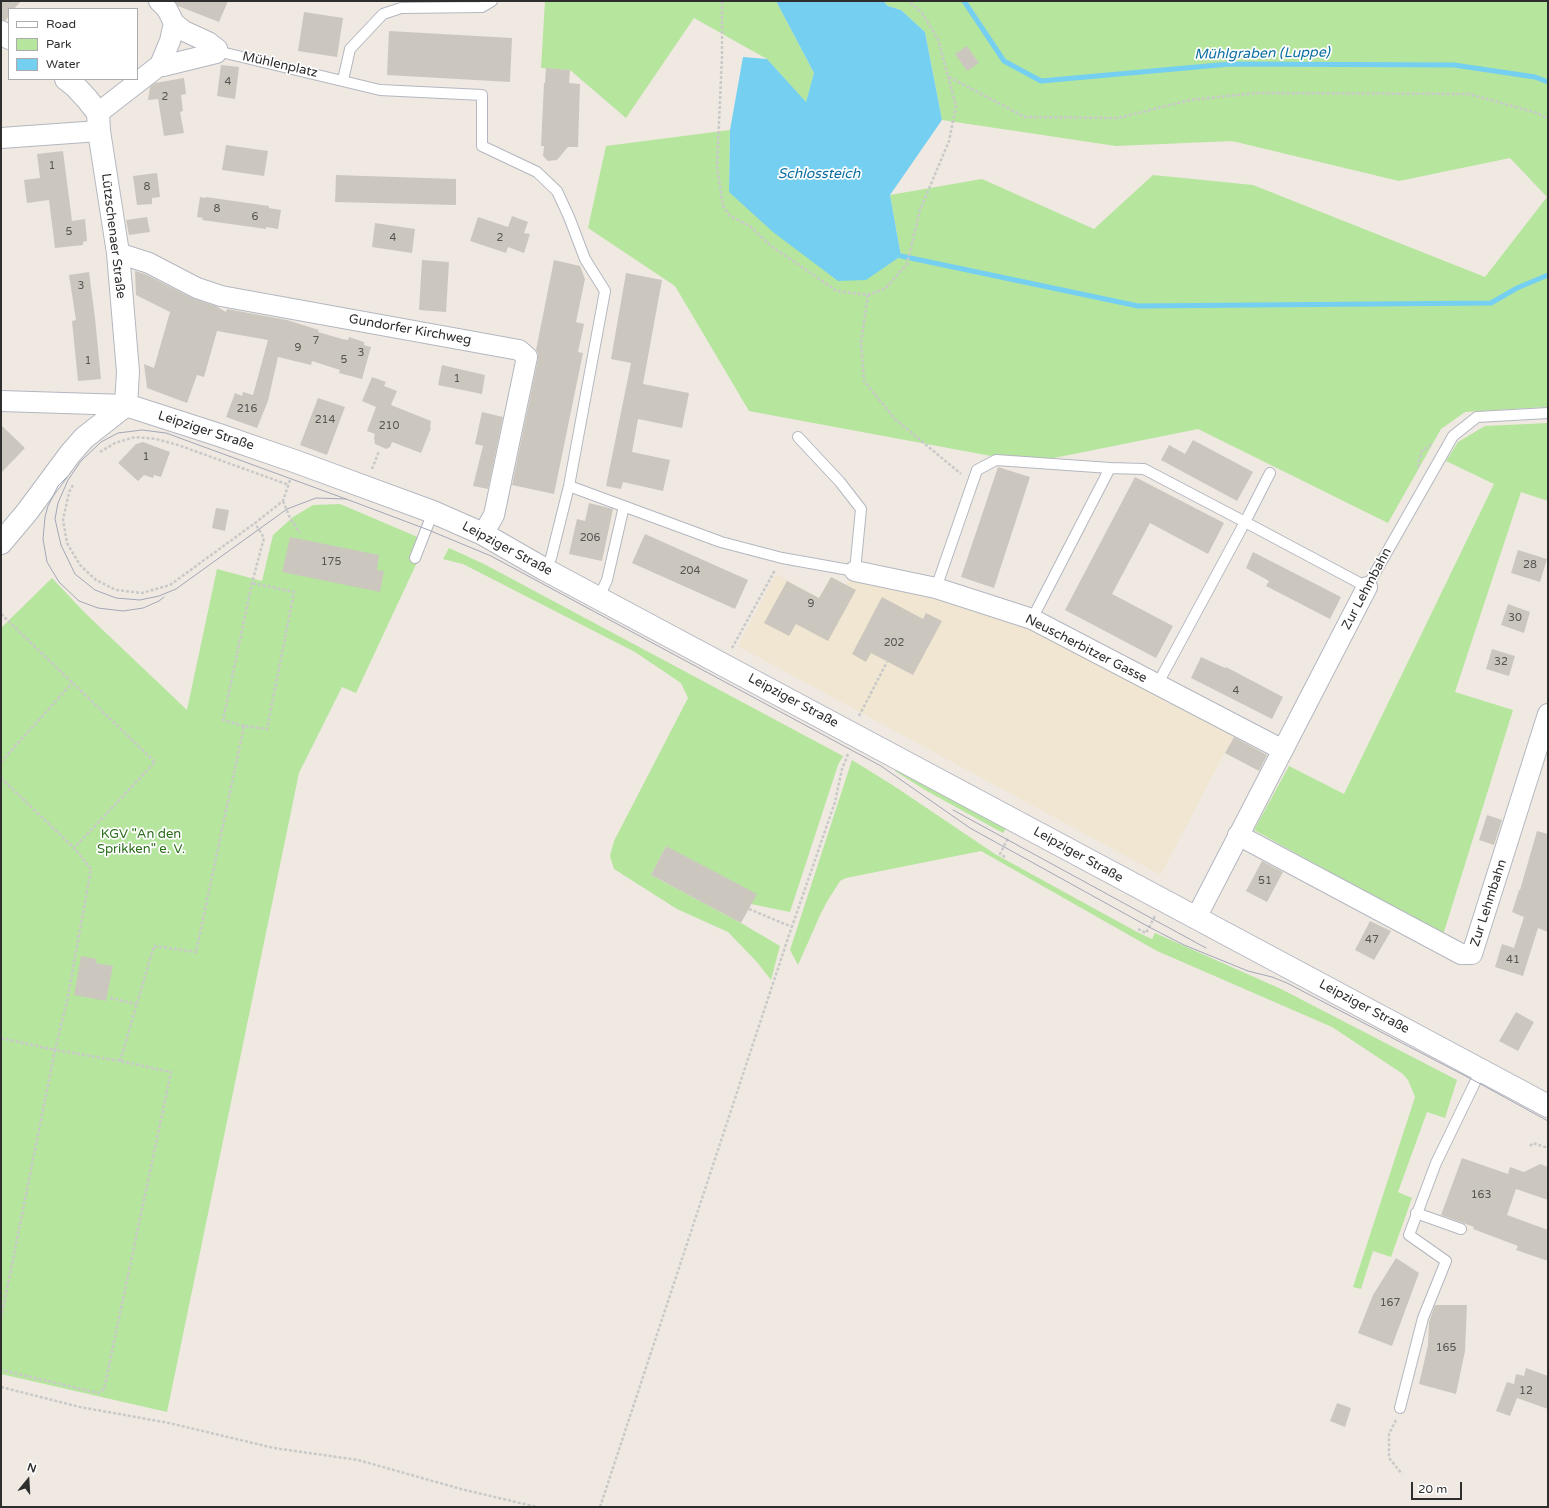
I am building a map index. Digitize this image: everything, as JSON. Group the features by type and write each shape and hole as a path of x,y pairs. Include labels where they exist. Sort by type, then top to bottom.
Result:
{"street":[{"name":"Mühlenplatz","path":"160,65 163,66 216,53 217,51 217,48 208,42 184,31 169,9"},
{"name":"Mühlenplatz","path":"98,122 160,65 170,41 169,9"},
{"name":"Lützschenaer Straße","path":"67,80 87,99 98,122 118,253 128,372 126,406"},
{"path":"1,138 98,122"},
{"name":"Gundorfer Kirchweg","path":"118,253 149,263 197,288 221,296 519,350 527,357 494,515 483,534"},
{"name":"Leipziger Straße","path":"1,401 126,406 219,435 297,462 433,512 483,534 544,569 599,597 1548,1106"},
{"path":"1,543 84,438 126,406"},
{"name":"Neuscherbitzer Gasse","path":"855,571 936,588 1032,619 1282,750"},
{"name":"Zur Lehmbahn","path":"1196,918 1220,865 1238,835 1254,799 1282,750 1367,587"},
{"name":"Zur Lehmbahn","path":"1238,835 1461,954 1472,954 1548,714"}],"lane":[{"path":"343,80 350,49 383,14 401,8 482,7 492,1"},
{"name":"Mühlenplatz","path":"217,51 380,90 482,95 482,146 538,172 558,191 585,259 605,291 569,486"},
{"name":"Zur Lehmbahn","path":"1367,587 1453,436 1477,417 1548,413"},
{"path":"544,569 551,558 569,486 721,542 782,558 855,571 862,509 840,482 798,437"},
{"path":"936,588 977,470 996,460 1144,469 1367,587"},
{"path":"1032,619 1110,468"},
{"path":"1157,685 1270,473"},
{"path":"599,597 608,580 624,506"},
{"path":"415,558 433,512"},
{"path":"1400,1408 1423,1318 1446,1261 1409,1235 1436,1163 1481,1070"},
{"path":"1416,1213 1461,1230"}],"path":[{"path":"722,1 722,57 717,167 722,206 730,216 750,226 772,246 837,291 868,295 886,288 908,264 920,210 950,141 956,106 938,39 922,13 909,1"},
{"path":"949,77 1025,117 1118,118 1190,100 1264,93 1469,94 1537,112 1548,120"},
{"path":"868,295 861,342 864,381 895,419 935,454 973,483"},
{"path":"99,453 114,443 135,437 156,439 178,445 289,485"},
{"path":"76,481 69,492 63,520 67,543 80,565 96,580 116,590 142,593 170,585 283,501 297,462"},
{"path":"283,501 290,518 300,533"},
{"path":"252,583 294,592 267,729 244,726 223,720 252,583 264,538 255,523"},
{"path":"732,648 782,558"},
{"path":"1,614 155,762 74,848"},
{"path":"600,1507 792,927 835,802 842,769 854,734 888,662"},
{"path":"1,762 72,683"},
{"path":"120,1061 154,946 196,952 244,726"},
{"path":"1,778 74,848 91,869 67,1001 55,1050 1,1319"},
{"path":"1005,857 1000,854 1009,836"},
{"path":"749,909 792,927"},
{"path":"1138,929 1146,933 1154,917"},
{"path":"110,998 136,1004"},
{"path":"1,1038 55,1050 120,1061 172,1072 104,1389 98,1393 1,1370"},
{"path":"1530,1146 1533,1143 1548,1148"},
{"path":"1,1387 80,1407 169,1423 274,1448 358,1460 461,1489 537,1507"},
{"path":"1400,1408 1389,1434 1389,1458 1402,1474"}],"shaded area":[{"path":"776,574 819,598 831,577 845,585 850,575 959,604 1023,626 1235,733 1161,874 738,646"}],"green space":[{"path":"545,1 776,1 814,73 806,103 767,59 694,18 626,118 570,70 541,68"},
{"path":"883,1 1548,1 1548,407 1465,412 1441,429 1388,523 1198,429 1029,463 749,411 675,286 588,228 606,146 730,130 729,192 901,256 890,195 982,179 1094,229 1153,175 1253,185 1485,277 1547,197 1510,158 1399,181 1232,141 1116,146 942,120 925,32 901,10 888,6"},
{"path":"1548,423 1548,501 1521,492 1455,692 1513,710 1443,935 1254,830 1289,766 1344,794 1494,484 1446,461 1458,442 1485,426"},
{"name":"KGV \"An den Sprikken\" e. V.","path":"340,504 427,541 356,693 342,687 299,773 167,1412 1,1374 1,628 52,578 85,613 187,710 217,569 262,581 273,535 293,517 313,505"},
{"path":"449,548 484,564 843,756 838,765 790,912 751,904 666,846 651,875 741,923 780,946 771,980 757,962 728,932 677,909 614,869 610,856 614,841 688,698 681,683 635,652 463,564 443,559"},
{"path":"852,760 894,786 995,854 1137,932 1152,939 1155,933 1281,989 1457,1080 1445,1118 1427,1112 1398,1192 1412,1198 1391,1257 1373,1251 1361,1289 1353,1287 1415,1097 1408,1080 1403,1074 1332,1027 1157,951 981,851 846,878 840,881 821,913 798,965 790,950"},
{"path":"897,768 1007,827 1003,833 925,790 895,771"}],"water":[{"name":"Schlossteich","path":"776,1 883,1 888,6 901,10 925,32 942,120 890,195 901,256 866,280 838,281 773,232 729,192 730,130 743,57 767,59 806,102 814,73"}],"building":[{"path":"1,1 21,1 15,8 8,8 8,17 5,21 1,20"},
{"path":"175,1 228,1 219,22 178,6"},
{"path":"304,12 343,18 337,57 298,51"},
{"path":"389,31 512,38 510,82 387,75"},
{"path":"967,46 979,63 967,71 955,54"},
{"path":"221,65 239,67 235,99 217,96"},
{"path":"546,68 570,70 569,83 580,84 578,147 568,147 557,160 548,161 543,156 544,146 541,146"},
{"path":"184,78 186,94 181,95 183,111 180,112 184,133 164,136 158,99 148,100 150,87 155,83"},
{"path":"226,145 268,151 264,176 222,170"},
{"path":"63,151 72,221 85,219 87,241 83,242 83,245 55,248 49,200 27,203 24,180 40,178 37,154"},
{"path":"157,173 160,197 152,198 152,204 137,205 133,176"},
{"path":"336,175 456,179 456,205 335,202"},
{"path":"200,197 269,206 269,208 281,210 278,229 266,227 266,229 202,220 203,218 197,217"},
{"path":"512,216 528,222 524,233 530,234 524,253 508,247 506,253 470,241 478,217 508,227"},
{"path":"147,217 150,232 129,235 126,220"},
{"path":"375,223 415,229 412,253 372,247"},
{"path":"422,260 449,262 446,312 419,310"},
{"path":"554,260 580,266 585,279 576,322 584,324 578,352 583,353 554,494 512,485 538,359 536,350"},
{"path":"135,271 145,274 192,298 216,306 226,312 227,309 287,320 319,330 318,332 342,339 348,340 349,337 364,342 364,345 371,347 362,379 339,373 340,370 312,361 311,365 278,357 268,401 257,428 226,417 235,393 242,396 243,392 253,395 268,340 217,331 204,377 197,375 187,403 147,388 144,364 154,368 170,312 136,295"},
{"path":"89,272 101,379 78,381 72,321 76,320 69,275"},
{"path":"626,273 662,280 643,384 689,393 682,428 638,419 632,452 670,460 663,491 623,482 621,489 606,486 631,363 611,359"},
{"path":"442,365 485,375 482,394 438,385"},
{"path":"372,377 386,382 384,386 397,391 391,405 431,421 431,428 421,453 392,442 390,447 386,449 375,444 375,434 367,431 376,407 362,401"},
{"path":"318,398 345,407 327,455 300,445"},
{"path":"482,412 503,417 488,489 473,486 483,446 475,444"},
{"path":"1,425 25,448 1,473"},
{"path":"1193,440 1253,472 1237,501 1161,460 1169,445 1185,454"},
{"path":"143,442 170,452 161,477 154,475 153,478 144,475 138,481 118,463 136,444"},
{"path":"998,467 1030,477 994,588 961,577"},
{"path":"1135,477 1224,523 1208,554 1150,523 1112,594 1173,626 1156,658 1065,610"},
{"path":"589,503 613,509 602,561 569,554 577,519 585,521"},
{"path":"216,508 229,510 225,531 212,528"},
{"path":"645,534 748,580 735,609 632,563"},
{"path":"290,537 379,555 377,570 384,571 380,592 282,572"},
{"path":"1518,550 1547,559 1540,582 1511,573"},
{"path":"1253,552 1341,597 1330,619 1266,586 1269,581 1246,568"},
{"path":"831,577 856,590 828,641 796,624 789,636 764,623 787,581 819,598"},
{"path":"882,597 923,619 926,613 942,621 913,675 871,653 866,662 852,654"},
{"path":"1508,604 1530,612 1524,633 1501,625"},
{"path":"1492,649 1515,656 1509,676 1486,669"},
{"path":"1201,657 1225,668 1226,667 1283,697 1272,719 1191,678"},
{"path":"1234,737 1267,755 1259,771 1225,753"},
{"path":"1487,815 1502,820 1494,845 1479,840"},
{"path":"1537,831 1548,834 1548,932 1538,928 1523,976 1495,967 1502,944 1514,948 1524,917 1512,912"},
{"path":"666,846 757,894 741,923 651,875"},
{"path":"1262,861 1283,872 1267,902 1246,891"},
{"path":"1370,921 1391,931 1374,960 1355,950"},
{"path":"81,956 97,959 96,963 113,966 106,1001 74,995"},
{"path":"1516,1012 1534,1022 1518,1051 1499,1041"},
{"path":"1462,1158 1508,1174 1510,1167 1524,1172 1540,1164 1548,1167 1548,1200 1516,1189 1507,1215 1548,1230 1548,1261 1516,1250 1518,1246 1441,1215"},
{"path":"1396,1258 1419,1273 1392,1346 1358,1333 1373,1295"},
{"path":"1435,1305 1467,1305 1465,1351 1456,1394 1419,1384 1428,1345 1429,1322"},
{"path":"1526,1368 1548,1376 1548,1409 1517,1398 1510,1416 1496,1411 1507,1382 1514,1384 1516,1374 1524,1376"},
{"path":"1337,1403 1351,1408 1345,1427 1330,1421"}],"waterway":[{"name":"Mühlgraben (Luppe)","path":"964,1 1004,61 1041,81 1230,64 1454,65 1535,77 1548,82"},
{"path":"901,256 1138,306 1491,303 1517,288 1548,275"}],"tram line":[{"path":"346,499 316,498 287,509 176,589 159,596 140,600 116,598 95,590 75,574 61,545 55,519 58,503 68,480 81,461 101,442 118,433 142,430 166,433 346,499 426,529 491,556 881,766 970,828 1149,927 1184,945 1248,971 1272,977 1287,983 1475,1081 1548,1121"},
{"path":"67,477 58,486 48,506 45,517 43,539 47,562 59,582 79,601 98,608 123,611 143,608 159,601 164,597"},
{"path":"953,810 1206,948"}]}
